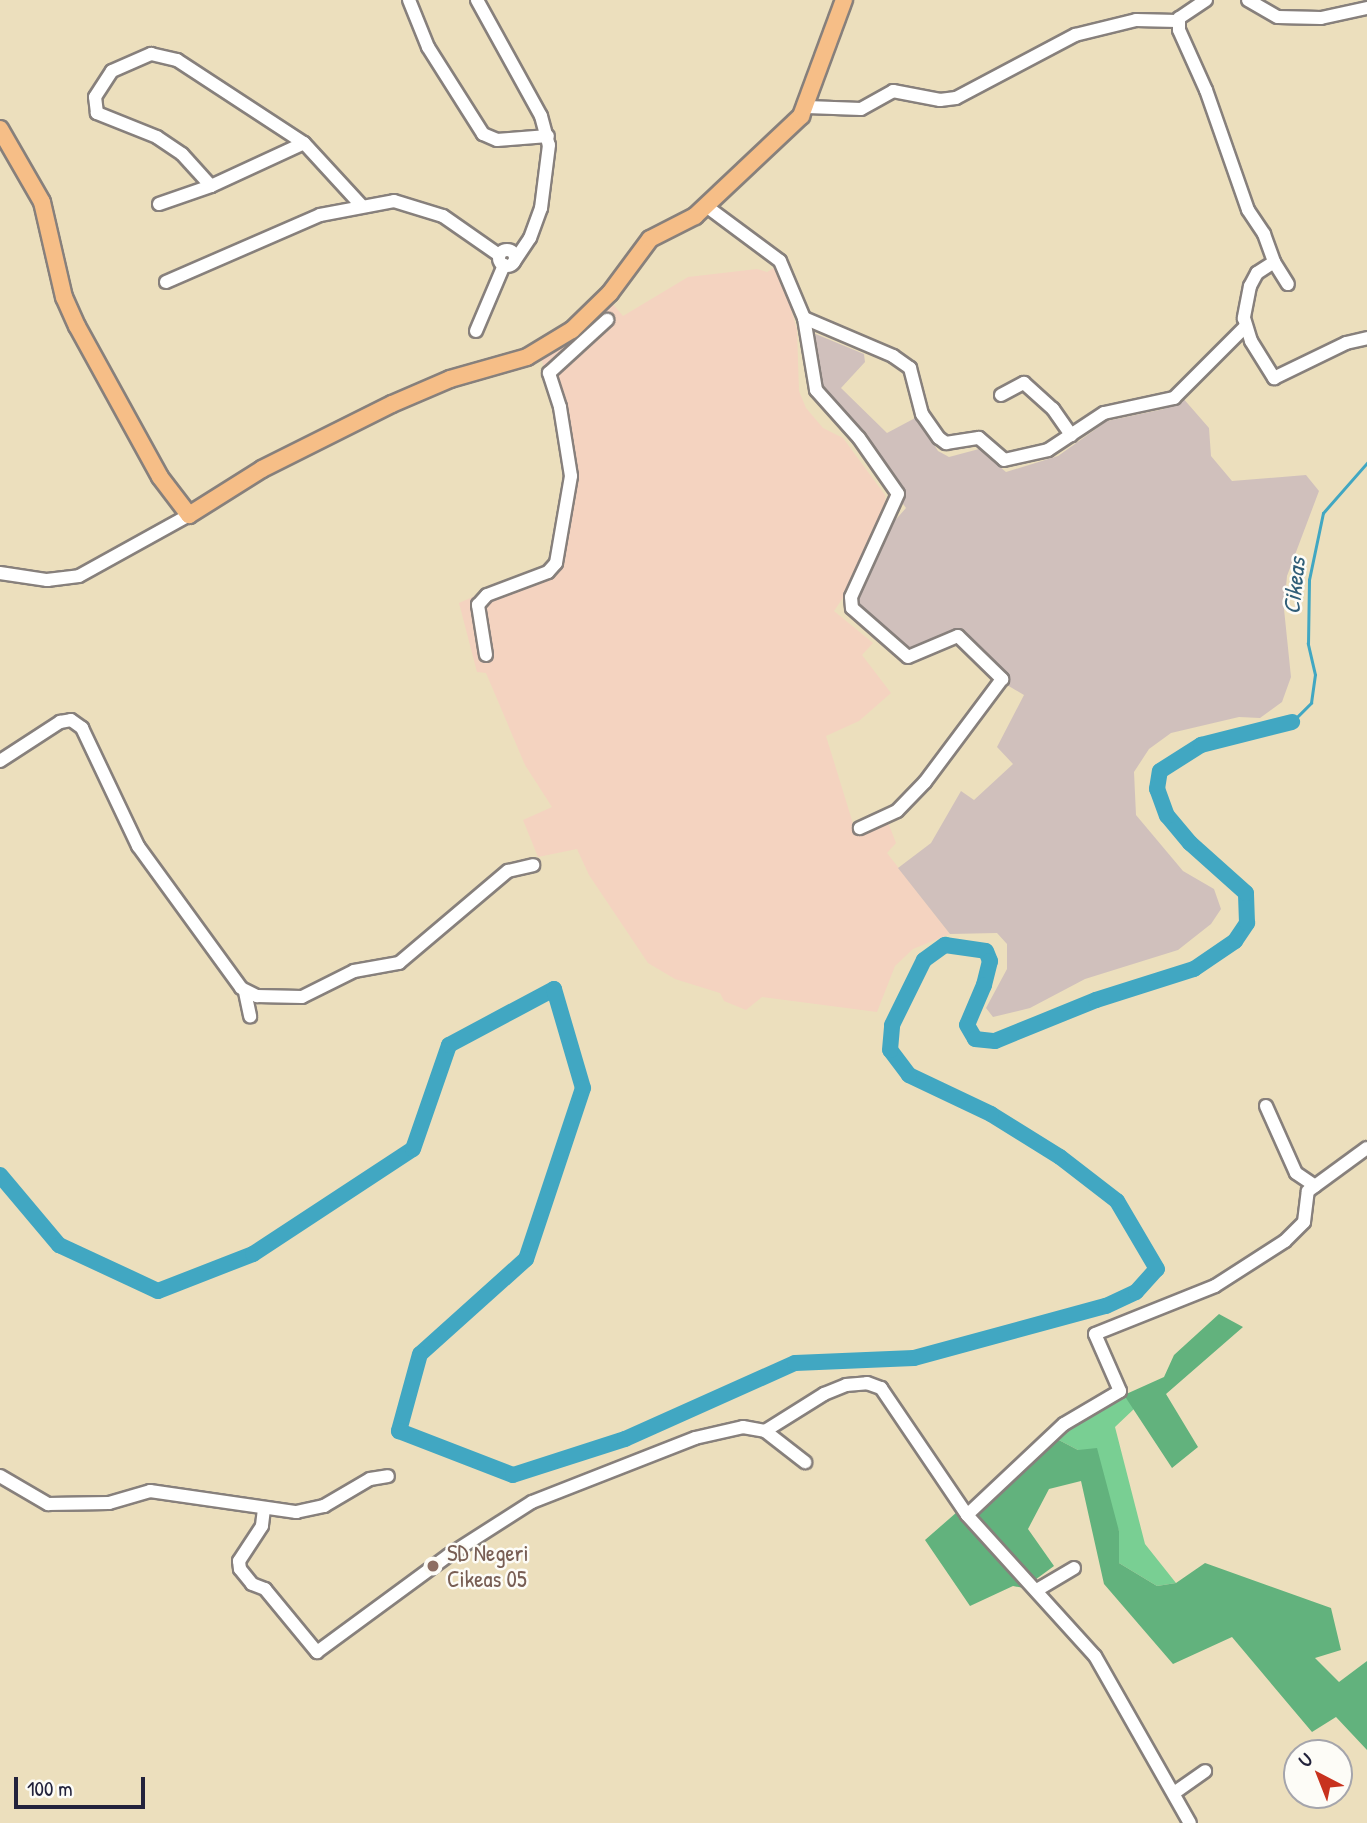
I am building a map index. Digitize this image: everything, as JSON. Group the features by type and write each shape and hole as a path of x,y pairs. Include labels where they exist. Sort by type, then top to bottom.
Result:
{"main road":[{"path":"0,129 42,202 64,297 77,326 160,477 189,515 262,469 392,404 548,347 595,310 650,239 681,225 706,206 807,107 819,59 844,0"}],"street":[{"path":"409,0 428,47 484,134 496,140 548,136"},
{"path":"476,331 506,261 526,248 541,208 549,166 548,136 477,0"},
{"path":"807,107 861,109 893,91 956,98 1075,35 1136,20 1177,21 1206,0"},
{"path":"1248,0 1278,17 1321,18 1367,8"},
{"path":"1177,21 1248,210 1264,233 1274,262 1288,284"},
{"path":"211,186 182,154 157,137 108,122 97,113 95,97 112,71 137,57 164,55 304,143 361,205"},
{"path":"159,204 211,186 262,158 304,143"},
{"path":"166,282 320,215 361,205 394,201 428,209 506,261"},
{"path":"706,206 780,261 804,318 816,390 859,438 898,494 851,597 852,608 908,657 958,636 1002,679 919,789 898,811 860,828"},
{"path":"804,318 881,350 910,368 922,414 943,442 979,438 1004,460 1048,450 1104,413 1178,396 1245,327 1254,277 1274,262"},
{"path":"486,655 478,605 487,595 548,572 556,563 570,476 560,407 549,373 607,320"},
{"path":"1245,327 1275,378 1346,343 1367,338"},
{"path":"1001,395 1024,383 1053,409 1072,435"},
{"path":"0,573 47,580 79,576 189,515"},
{"path":"0,761 60,722 71,720 82,728 138,846 246,992 250,1016"},
{"path":"246,992 302,997 355,971 399,963 508,871 533,865"},
{"path":"1266,1106 1296,1173 1315,1186"},
{"path":"967,1515 1064,1424 1120,1391 1095,1335 1215,1286 1285,1241 1304,1222 1306,1196 1315,1186 1367,1148"},
{"path":"765,1431 846,1385 867,1383 881,1388 967,1515 1095,1656 1190,1823"},
{"path":"264,1509 262,1526 239,1560 240,1569 252,1584 265,1589 317,1652 449,1555 532,1502 695,1438 743,1427 765,1431 805,1462"},
{"path":"0,1476 48,1504 116,1502 150,1491 296,1512 324,1506 370,1479 388,1476"},
{"path":"1037,1590 1073,1568"},
{"path":"1174,1793 1205,1771"}],"shaded area":[{"path":"779,265 797,330 799,391 806,408 823,428 843,438 885,495 887,512 866,564 834,611 873,643 862,655 891,693 859,721 826,736 855,830 886,817 896,843 887,853 950,934 913,949 895,966 877,1012 762,997 746,1010 724,1001 720,993 675,979 648,963 589,875 577,849 538,857 523,820 552,807 525,765 486,673 477,672 459,603 549,563 567,481 560,425 541,357 590,324 611,302 623,316 688,277 757,269 767,272"},
{"path":"806,330 864,354 865,362 841,388 887,433 917,417 938,451 949,457 979,449 1006,472 1058,456 1107,421 1164,409 1182,397 1209,428 1211,456 1232,481 1306,475 1319,491 1287,576 1284,609 1291,677 1282,702 1260,718 1239,717 1171,733 1149,749 1134,772 1136,815 1183,871 1214,889 1221,909 1211,924 1178,950 1085,979 1030,1008 993,1017 986,1008 1007,969 1007,944 997,933 950,934 898,868 931,843 961,791 974,800 1013,764 997,747 1024,695 990,675 962,639 903,660 851,604 890,526 906,508 848,429 826,414 812,397"}],"green space":[{"path":"1219,1314 1243,1327 1166,1394 1198,1447 1172,1468 1124,1395 1164,1377 1174,1355"},
{"path":"1124,1395 1135,1408 1115,1427 1145,1544 1176,1583 1157,1586 1119,1563 1119,1531 1078,1450 1055,1438 1088,1411"},
{"path":"1055,1438 1078,1450 1097,1448 1119,1531 1119,1563 1157,1586 1176,1583 1205,1563 1331,1608 1341,1650 1315,1658 1339,1682 1367,1661 1367,1750 1336,1717 1312,1732 1232,1637 1173,1664 1104,1584 1081,1481 1049,1489 1028,1529 1054,1566 1024,1588 1013,1586 970,1606 925,1540 965,1505 971,1513"}],"waterway":[{"name":"Cikeas","path":"1292,722 1311,703 1315,675 1308,644 1309,580 1323,513 1367,463"},
{"path":"0,1175 59,1245 158,1291 253,1254 413,1149 449,1045 554,989 583,1088 526,1259 420,1354 399,1431 513,1475 625,1439 795,1363 914,1358 1106,1306 1136,1292 1157,1269 1117,1201 1060,1157 991,1114 909,1075 890,1050 892,1025 924,960 945,945 986,951 990,961 984,985 967,1025 975,1039 995,1041 1096,1000 1194,969 1235,941 1247,923 1246,893 1190,843 1167,816 1157,789 1160,771 1201,745 1292,722"}],"place":[{"name":"SD Negeri Cikeas 05","path":"433,1566"}]}
